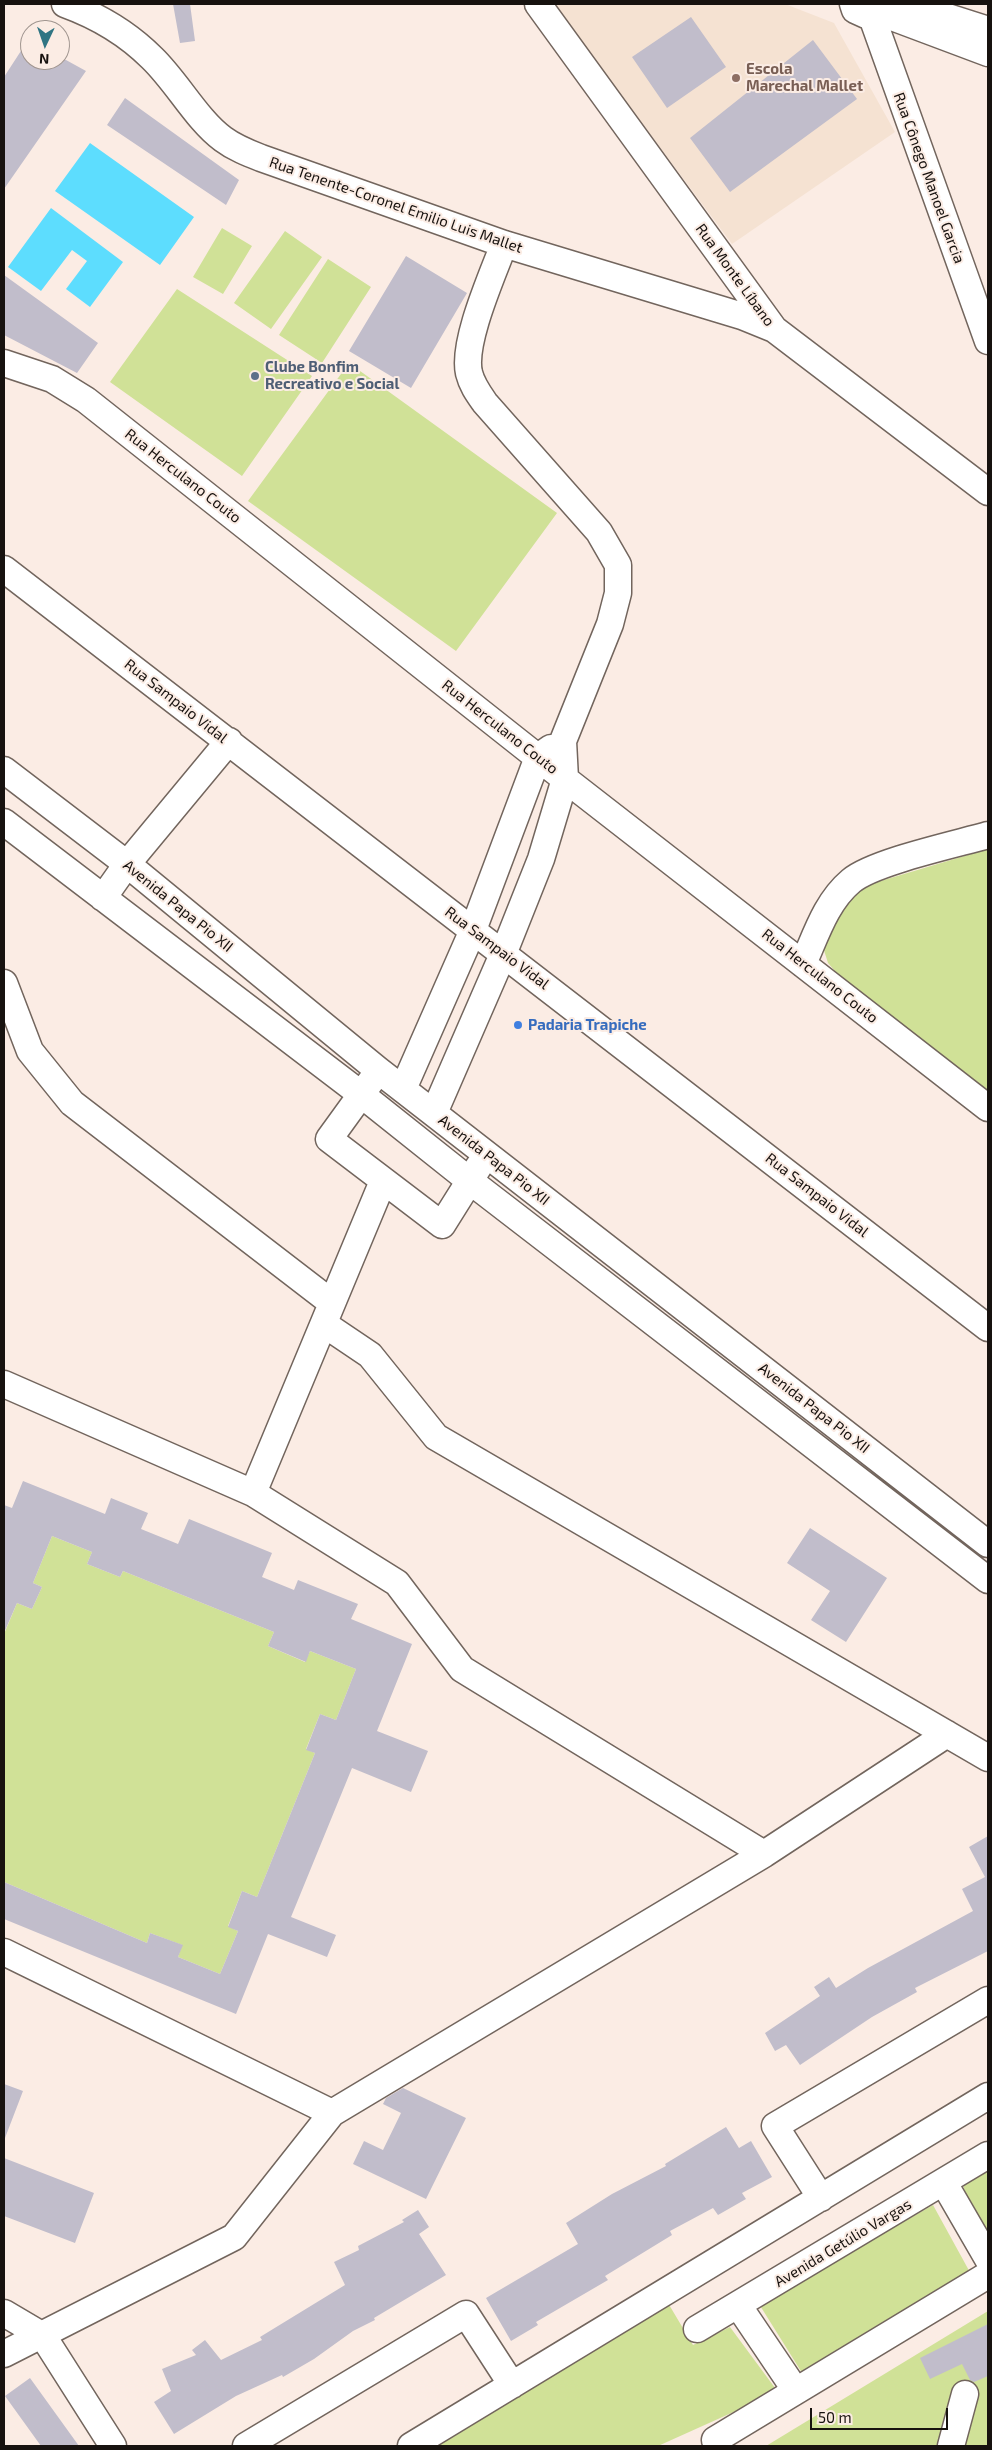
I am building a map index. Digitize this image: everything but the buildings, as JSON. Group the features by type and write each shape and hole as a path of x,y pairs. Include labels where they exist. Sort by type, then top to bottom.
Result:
{"street":[{"name":"Rua Tenente-Coronel Emilio Luis Mallet","path":"65,4 106,22 129,38 174,82 208,125 234,146 261,158 504,244 742,316 774,329"},
{"name":"Rua Monte Líbano","path":"538,4 774,329 988,492"},
{"path":"907,4 988,30"},
{"path":"864,7 988,54"},
{"name":"Rua Cônego Manoel Garcia","path":"864,7 979,292 988,341"},
{"path":"434,1113 504,952 541,858 565,779 563,740 610,624 618,593 618,565 599,532 485,403 474,387 469,371 471,340 504,244"},
{"name":"Rua Herculano Couto","path":"4,362 52,379 86,400 565,779 988,1108"},
{"name":"Rua Sampaio Vidal","path":"4,568 504,952 988,1328"},
{"path":"403,1089 473,930 538,757 563,740"},
{"path":"103,898 127,864 228,741"},
{"name":"Avenida Papa Pio XII","path":"4,770 127,864 378,1070 988,1544"},
{"name":"Avenida Papa Pio XII","path":"4,822 362,1095 470,1181 988,1580"},
{"path":"803,964 833,901 851,881 895,862 988,834"},
{"path":"4,983 30,1051 72,1103 328,1313 370,1355 436,1437 988,1758"},
{"path":"378,1070 329,1139 442,1225 486,1154"},
{"path":"253,1493 383,1181"},
{"path":"698,1357 718,1333"},
{"path":"4,1384 253,1493 397,1583 462,1669 764,1854"},
{"path":"944,1547 963,1524"},
{"path":"4,2354 43,2336 234,2237 332,2113 764,1854 946,1734"},
{"path":"4,1952 332,2113"},
{"path":"821,2198 775,2126 988,2000"},
{"path":"411,2446 988,2096"},
{"name":"Avenida Getúlio Vargas","path":"697,2329 988,2155"},
{"path":"944,2183 988,2259"},
{"path":"715,2440 988,2275"},
{"path":"738,2305 796,2391"},
{"path":"4,2313 43,2336 113,2446"},
{"path":"246,2446 466,2314 512,2385"},
{"path":"951,2446 965,2394"}],"shaded area":[{"name":"Escola Marechal Mallet","path":"553,4 785,4 834,23 895,132 732,244"}],"green space":[{"path":"222,228 252,246 223,294 193,277"},
{"path":"285,231 322,257 271,329 234,303"},
{"path":"328,259 371,287 322,363 279,335"},
{"path":"177,289 312,376 242,476 110,382"},
{"path":"349,363 557,513 456,651 248,501"},
{"path":"988,849 988,1096 847,985 828,963 822,944 847,891"},
{"path":"52,1536 92,1552 87,1564 120,1577 123,1571 274,1632 268,1646 305,1662 310,1651 356,1669 336,1720 320,1714 306,1749 315,1753 257,1897 242,1891 228,1926 238,1931 220,1974 178,1957 182,1945 150,1933 147,1943 4,1882 4,1634 17,1603 32,1609 42,1587 33,1583"},
{"path":"988,2164 988,2237 969,2207 962,2181"},
{"path":"933,2205 972,2276 804,2376 759,2304"},
{"path":"668,2303 693,2345 730,2327 778,2392 658,2446 431,2446"},
{"path":"988,2311 988,2446 766,2446"}],"water":[{"path":"90,143 194,217 160,265 55,191"},
{"path":"51,208 123,262 90,307 66,289 87,261 72,250 41,291 8,267"}],"place":[{"name":"Escola Marechal Mallet","path":"736,78"},
{"name":"Clube Bonfim Recreativo e Social","path":"255,376"},
{"name":"Padaria Trapiche","path":"518,1025"}]}
